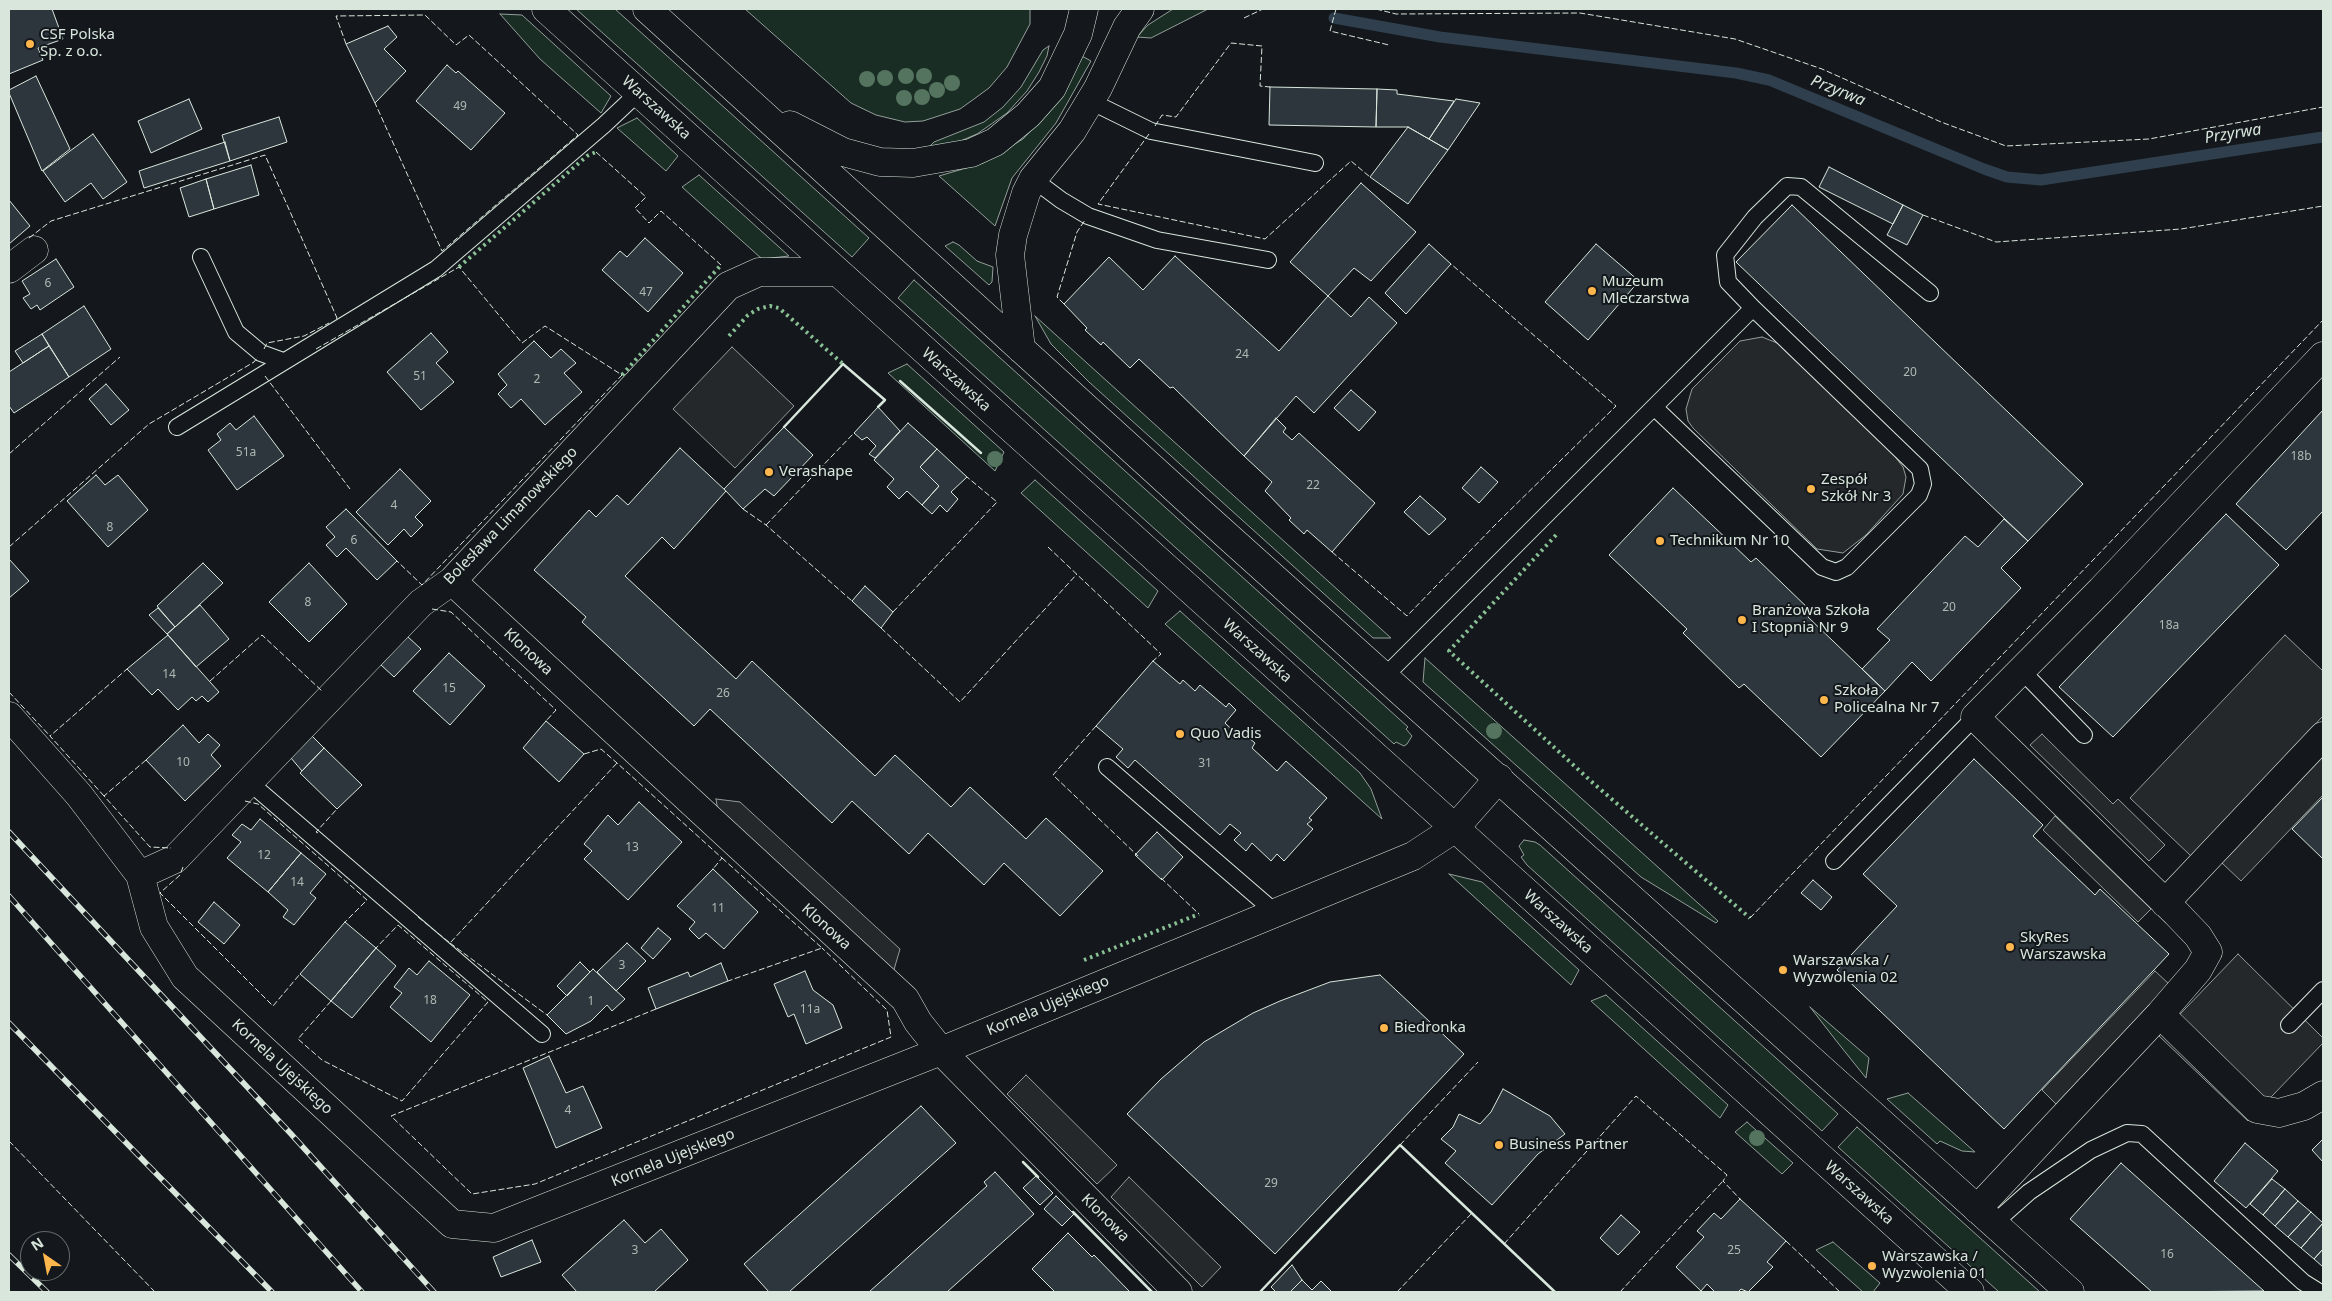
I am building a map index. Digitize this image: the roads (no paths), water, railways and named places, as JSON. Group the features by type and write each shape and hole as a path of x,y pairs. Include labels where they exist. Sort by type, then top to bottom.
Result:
{"street":[{"name":"Warszawska","path":"546,9 1970,1292"},
{"path":"647,9 2070,1292"},
{"path":"761,111 843,152 880,162 913,164 971,153 995,142 1028,115 1052,88 1078,34 1084,9"},
{"path":"1021,348 1010,255 1013,234 1026,194 1033,179 1072,131 1090,101 1127,27 1140,9"},
{"path":"9,269 34,250"},
{"name":"Bolesława Limanowskiego","path":"140,875 174,859 421,603 452,581 728,286 759,272 837,272"},
{"path":"1985,1216 2198,970 2208,952 2198,936 1975,717 2101,590 2323,356"},
{"name":"Klonowa","path":"452,581 905,999 918,1022 941,1051 1178,1292"},
{"name":"Kornela Ujejskiego","path":"9,716 79,795 140,875 154,927 186,977 452,1224 494,1228 574,1198 941,1051 1413,856 1454,828 1498,778"},
{"path":"2165,903 2323,736"},
{"path":"2160,1014 2257,1109 2279,1113 2304,1106 2323,1095"}],"lane":[{"path":"177,427 436,269 604,125 638,93"},
{"path":"1090,101 1151,131 1315,163"},
{"path":"1033,179 1061,200 1097,219 1158,240 1268,260"},
{"path":"1654,406 1822,567 1836,572 1847,567 1918,495 1923,484 1920,469 1728,282 1725,255 1755,217 1787,186 1801,187 1930,293"},
{"path":"201,257 236,332 261,353 283,361"},
{"path":"1385,676 1753,308"},
{"path":"2021,670 2084,735"},
{"path":"1834,861 1975,717"},
{"path":"1107,767 1276,913"},
{"path":"249,782 542,1034"},
{"path":"2289,1025 2323,990"},
{"path":"1985,1216 2029,1192 2091,1150 2127,1132 2142,1134 2298,1287 2319,1292"}],"waterway":[{"name":"Przyrwa","path":"1334,18 1440,37 1736,73 1769,80 2007,177 2041,180 2323,137"}],"railway":[{"path":"9,832 292,1135 434,1292"},
{"path":"9,896 362,1292"},
{"path":"9,1023 272,1292"},
{"path":"9,1255 47,1292"}],"place":[{"name":"CSF Polska Sp. z o.o.","path":"30,44"},
{"name":"Muzeum Mleczarstwa","path":"1592,291"},
{"name":"Verashape","path":"769,472"},
{"name":"Zespół Szkół Nr 3","path":"1811,489"},
{"name":"Technikum Nr 10","path":"1660,541"},
{"name":"Branżowa Szkoła I Stopnia Nr 9","path":"1742,620"},
{"name":"Szkoła Policealna Nr 7","path":"1824,700"},
{"name":"Quo Vadis","path":"1180,734"},
{"name":"SkyRes Warszawska","path":"2010,947"},
{"name":"Warszawska / Wyzwolenia 02","path":"1783,970"},
{"name":"Biedronka","path":"1384,1028"},
{"name":"Business Partner","path":"1499,1145"},
{"name":"Warszawska / Wyzwolenia 01","path":"1872,1266"}]}
